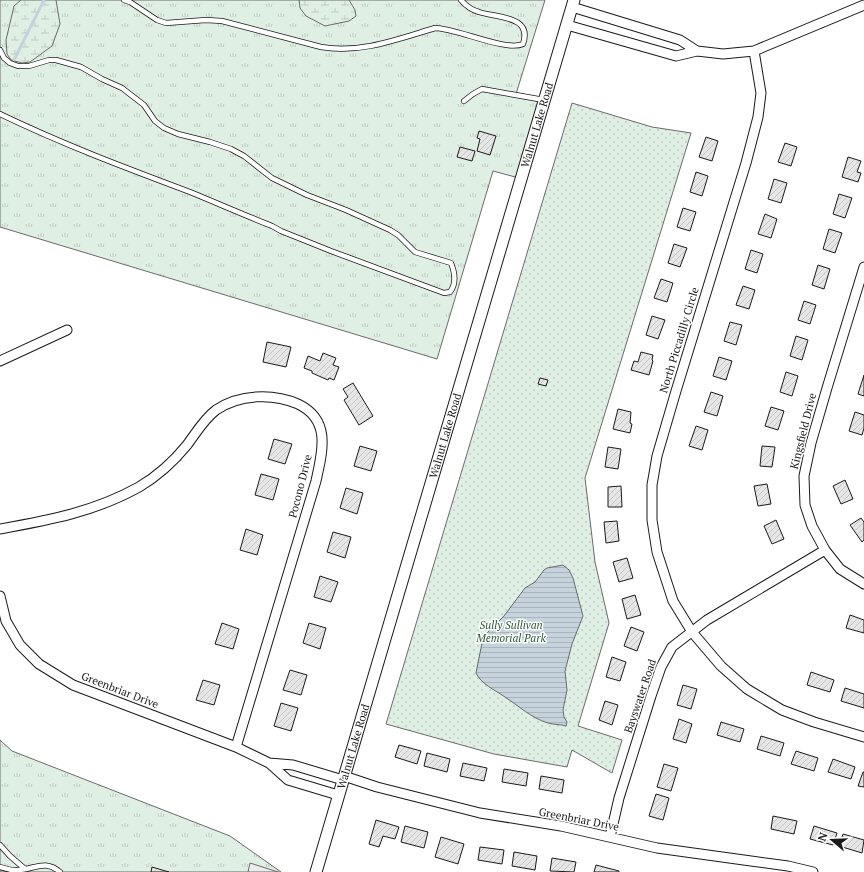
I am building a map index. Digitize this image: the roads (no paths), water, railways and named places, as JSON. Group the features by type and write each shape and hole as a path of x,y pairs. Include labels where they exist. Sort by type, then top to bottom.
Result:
{"street":[{"name":"Walnut Lake Road","path":"316,872 573,4"},
{"path":"573,4 680,40 697,52"},
{"path":"567,25 676,56 697,52 723,54 754,52 864,5"},
{"path":"636,45 642,28"},
{"name":"North Piccadilly Circle","path":"754,52 761,93 758,117 746,163 657,456 652,485 652,520 657,552 673,601 692,632 721,666 748,689 782,710 814,722 864,737"},
{"name":"Kingsfield Drive","path":"864,268 821,408 811,443 804,476 805,505 812,526 825,550 840,569 864,584"},
{"path":"0,361 67,330"},
{"name":"Pocono Drive","path":"0,529 70,515 106,503 140,486 166,466 185,447 203,423 216,410 238,400 264,396 275,398 296,404 312,414 316,419 322,434 322,450 316,481 236,747"},
{"name":"Bayswater Road","path":"610,837 619,798 661,667 672,647 708,620 825,550"},
{"name":"Greenbriar Drive","path":"0,596 6,621 20,645 39,664 73,685 236,747 269,763 288,780 338,795"},
{"name":"Greenbriar Drive","path":"269,763 293,765 480,813 560,826 657,848 758,862 813,872"}],"lane":[{"path":"124,0 130,2 157,20 166,23 206,20 222,21 336,50 380,44 435,28 444,28 466,36 500,43 518,46 523,44 525,38 524,32 522,26 517,21 478,12 467,6 461,0"},
{"path":"0,50 4,58 10,63 18,66 29,66 49,60 66,62 81,67 122,88 144,105 155,121 164,128 178,134 231,149 244,156 272,178 307,195 346,210 390,230 398,235 415,252 451,263 455,279 453,288 450,292 444,293 331,251 190,192 48,137 0,114"},
{"path":"464,101 473,94 482,90 544,100"},
{"path":"0,844 10,856 25,869"},
{"path":"0,867 20,870 40,865 49,866 60,872"}],"waterway":[{"path":"14,60 44,0"}],"park label":[{"name":"Sully Sullivan Memorial Park","path":"511,631"}]}
